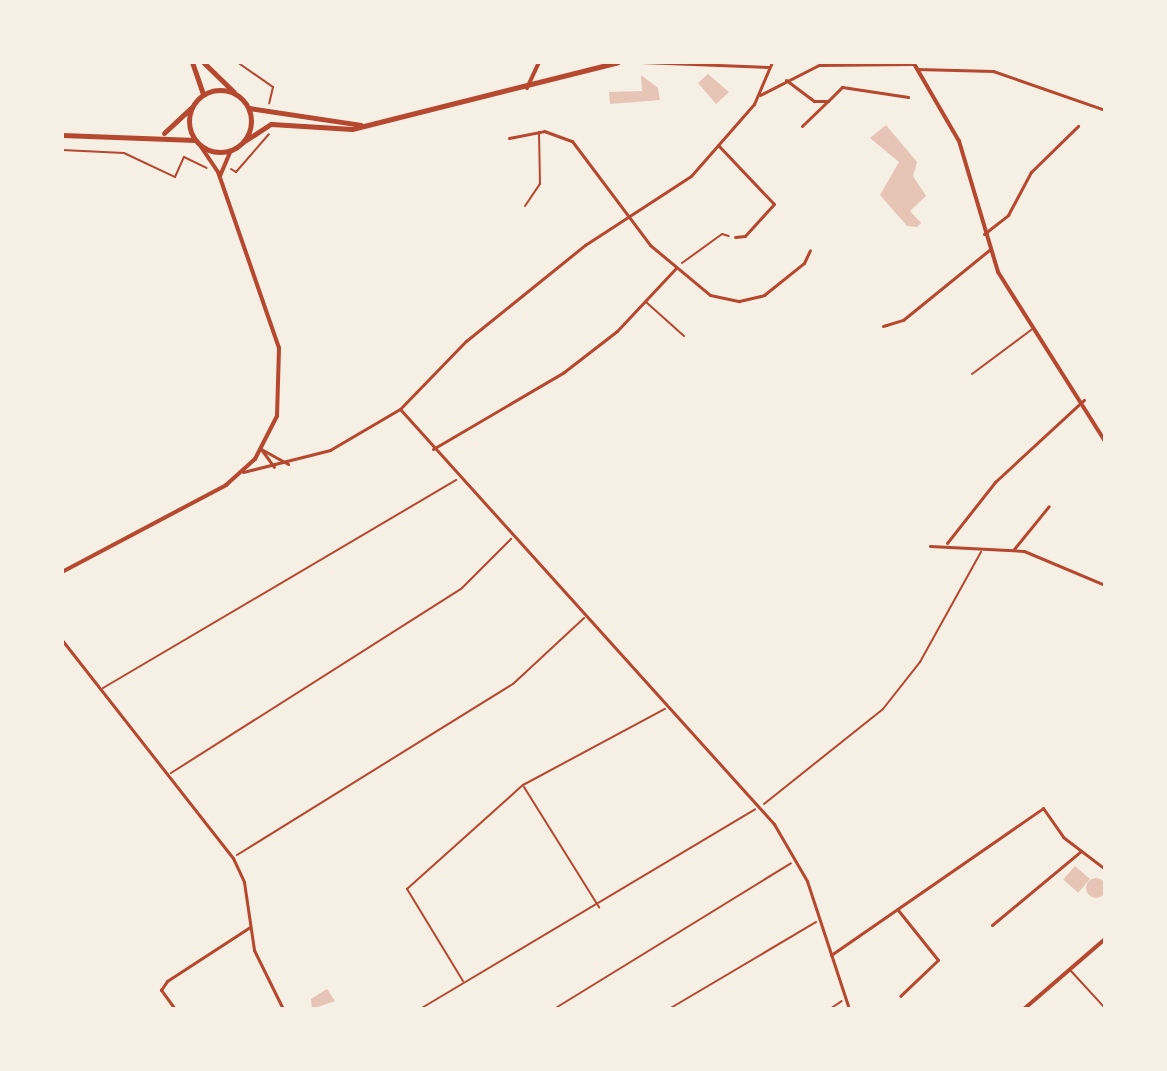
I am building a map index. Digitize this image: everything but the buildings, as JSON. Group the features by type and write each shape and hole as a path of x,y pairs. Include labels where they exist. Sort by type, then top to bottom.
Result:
{"main road":[{"path":"192,62 203,94"},
{"path":"203,62 248,107 362,125"},
{"path":"62,135 158,135 231,150 273,124 362,125 527,88 618,62"},
{"path":"158,135 177,127 203,94 234,93"},
{"path":"192,107 198,142"},
{"path":"243,142 248,107"}],"street":[{"path":"527,88 539,62"},
{"path":"641,62 770,67"},
{"path":"760,95 772,62"},
{"path":"242,472 277,468 353,439 400,409 466,341 678,187 760,95 819,65 913,63 959,141 989,250 1033,328 1084,400 1105,441"},
{"path":"917,69 993,71 1105,110"},
{"path":"786,80 807,99 828,101"},
{"path":"802,126 842,87 908,97"},
{"path":"984,234 1008,215 1031,172 1078,126"},
{"path":"509,138 539,131 572,141 630,219 675,269 710,295 747,300 786,281 810,250"},
{"path":"62,572 242,472 261,449 279,408 281,358 220,178 198,142"},
{"path":"718,145 774,204 745,236 735,237"},
{"path":"220,178 231,150"},
{"path":"883,326 903,320 989,250"},
{"path":"433,449 556,378 646,301 675,269"},
{"path":"947,543 995,482 1084,400"},
{"path":"400,409 584,618 760,806 797,859 849,1009"},
{"path":"261,449 288,464"},
{"path":"261,449 277,468"},
{"path":"1014,549 1049,506"},
{"path":"930,546 983,544 1014,549 1105,585"},
{"path":"62,640 170,773 233,858 250,927 283,1009"},
{"path":"831,955 1043,808 1081,851 1105,869"},
{"path":"992,925 1081,851"},
{"path":"898,910 938,960 900,996"},
{"path":"175,1009 162,993 167,981 250,927"},
{"path":"1024,1009 1105,939"}],"lane":[{"path":"525,206 540,184 539,131"},
{"path":"646,301 684,336"},
{"path":"972,374 1033,328"},
{"path":"1070,971 1105,1008"}],"path":[{"path":"237,62 273,87"},
{"path":"62,150 124,153 175,177"},
{"path":"675,269 722,234 735,237"},
{"path":"102,688 459,479"},
{"path":"170,773 461,589 512,538"},
{"path":"420,1009 599,908 760,806 883,709 920,662 983,544"},
{"path":"233,858 513,684 584,618"},
{"path":"464,982 407,889 523,785 667,708"},
{"path":"523,785 599,908"},
{"path":"554,1009 797,859"},
{"path":"669,1009 820,919"},
{"path":"830,1009 845,999"}]}
